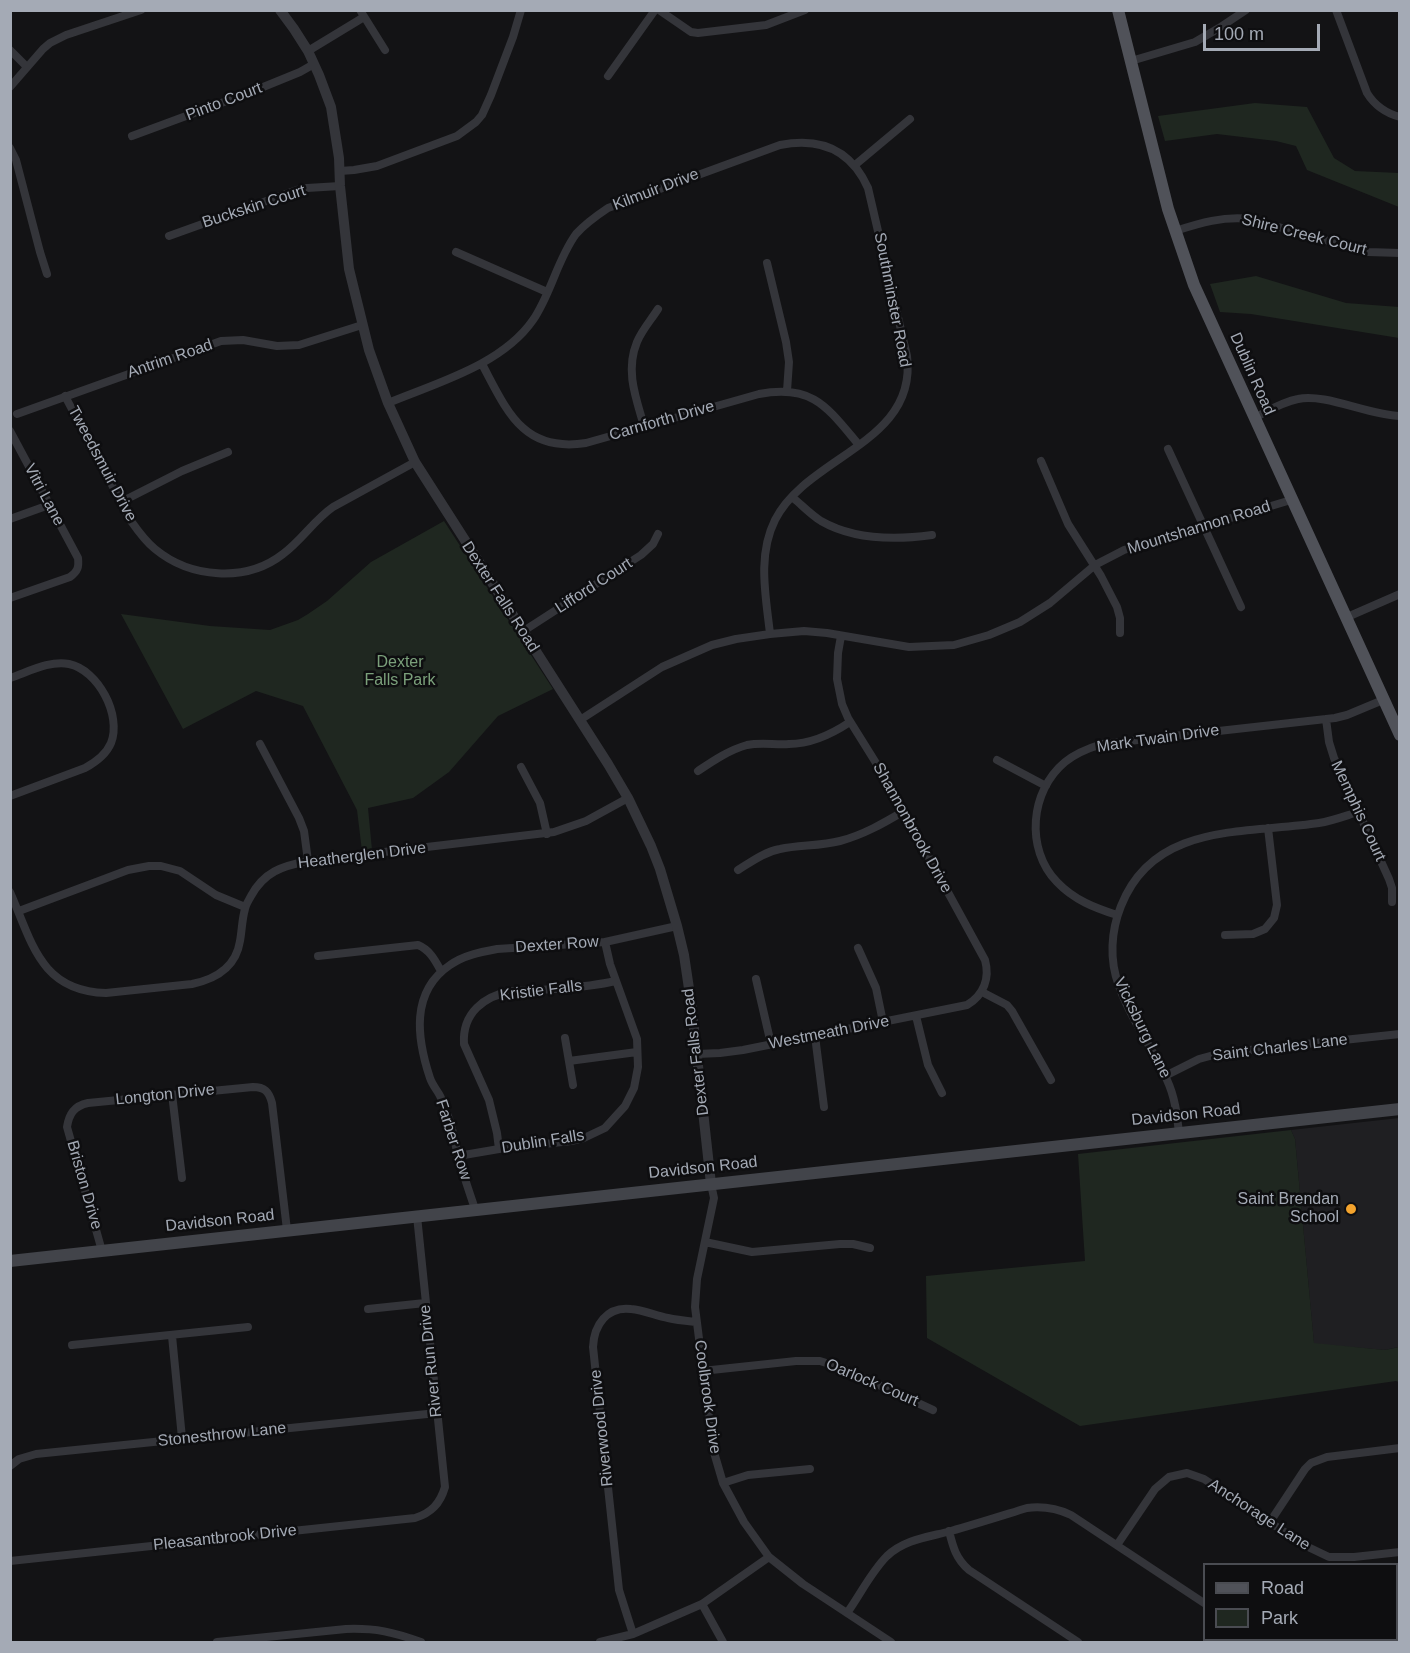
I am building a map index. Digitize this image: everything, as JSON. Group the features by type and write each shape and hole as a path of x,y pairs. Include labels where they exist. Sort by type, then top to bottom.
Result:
{"main road":[{"name":"Dublin Road","path":"1118,10 1168,209 1194,285 1400,735"},
{"name":"Davidson Road","path":"10,1261 1400,1109"}],"street":[{"path":"10,87 43,49 57,39 141,10"},
{"name":"Dexter Falls Road","path":"280,10 308,51 331,107 336,133 349,269 369,350 388,403 415,462 628,798 651,846 684,955 690,990 711,1184"},
{"path":"340,171 377,166 457,136 476,122 482,115 491,95 521,10"},
{"path":"608,76 657,10 691,32 698,33 755,27 784,14 805,10"},
{"path":"1131,62 1195,42 1246,10"},
{"path":"1336,10 1367,93 1384,111 1400,117"},
{"path":"308,51 362,14 385,50"},
{"path":"10,50 27,67"},
{"name":"Pinto Court","path":"132,136 251,92 314,64"},
{"path":"855,165 910,119"},
{"name":"Kilmuir Drive","path":"388,403 482,364 497,355 522,333 532,320 575,235 591,220 617,204 774,146 790,143 808,142 827,146 842,154 855,165"},
{"path":"10,148 16,160 47,274"},
{"name":"Southminster Road","path":"770,634 764,571 767,544 776,519 792,497 859,445 896,410 903,396 908,372 907,356 868,188 855,165"},
{"name":"Buckskin Court","path":"169,236 297,190 340,186"},
{"name":"Shire Creek Court","path":"1175,231 1199,223 1233,217 1250,219 1368,252 1400,254"},
{"path":"456,252 547,292"},
{"path":"767,263 786,342 789,362 787,391"},
{"path":"644,426 632,382 631,363 638,341 658,309"},
{"name":"Antrim Road","path":"16,414 221,341 243,340 277,346 299,345 362,325"},
{"name":"Carnforth Drive","path":"482,364 508,411 517,422 540,439 556,444 577,444 759,394 787,391 806,395 823,404 859,445"},
{"name":"Tweedsmuir Drive","path":"65,396 131,521 141,535 155,550 178,564 197,570 235,573 256,568 282,555 322,514 415,462"},
{"path":"1254,418 1284,403 1309,398 1380,414 1400,416"},
{"name":"Vitri Lane","path":"10,431 78,558 79,566 70,577 10,598"},
{"path":"1168,449 1241,607"},
{"path":"121,502 182,471 228,452"},
{"path":"1041,461 1068,524 1095,566 1117,607 1120,633"},
{"path":"792,497 819,520 847,532 909,538 932,535"},
{"name":"Mountshannon Road","path":"580,720 652,673 678,659 712,645 736,639 804,631 909,646 954,645 989,635 1020,622 1050,603 1095,566 1124,550 1291,500"},
{"path":"10,519 50,505"},
{"name":"Lifford Court","path":"522,632 642,555 653,544 658,534"},
{"path":"1345,618 1400,594"},
{"name":"Shannonbrook Drive","path":"842,636 838,653 837,679 842,704 850,722 904,811 985,960 987,974 982,992"},
{"path":"10,678 46,666 66,664 86,671 98,684 109,705 114,730 105,753 96,762 10,796"},
{"name":"Mark Twain Drive","path":"1117,915 1095,908 1073,896 1058,883 1047,868 1039,850 1036,822 1039,802 1046,786 1065,762 1082,751 1102,744 1326,719 1347,715 1383,700"},
{"name":"Memphis Court","path":"1326,719 1334,758 1389,879 1392,888 1392,902"},
{"path":"698,771 740,748 759,744 806,743 850,722"},
{"path":"260,744 299,818 304,831 308,861"},
{"path":"997,760 1046,786"},
{"path":"521,766 540,803 547,834"},
{"name":"Heatherglen Drive","path":"19,911 43,964 54,976 72,986 93,992 123,992 206,981 218,975 234,961 240,944 245,908 258,886 271,873 286,865 547,834 586,821 628,798"},
{"path":"738,870 760,857 781,849 837,842 855,836 904,811"},
{"name":"Vicksburg Lane","path":"1179,1133 1176,1106 1165,1076 1123,996 1114,972 1113,937 1117,915 1128,890 1145,867 1172,847 1193,839 1215,834 1320,823 1358,812"},
{"path":"1225,935 1253,934 1265,928 1274,918 1277,905 1268,828"},
{"path":"10,892 19,911 128,870 161,866 180,871 216,895 245,908"},
{"name":"Dexter Row","path":"441,971 465,957 497,949 605,942 677,926"},
{"name":"Dublin Falls","path":"458,1156 584,1138 605,1128 625,1106 634,1088 638,1067 637,1039 615,981 605,942"},
{"path":"318,956 418,945 426,948 441,971"},
{"path":"858,948 876,988 883,1022"},
{"name":"Farber Row","path":"441,971 431,984 424,999 419,1014 419,1029 423,1055 431,1082 449,1119 475,1209"},
{"path":"756,979 771,1044"},
{"name":"Kristie Falls","path":"499,1149 489,1100 464,1044 467,1023 472,1012 481,1002 513,991 594,985 615,981"},
{"path":"982,992 1007,1005 1012,1011 1051,1080"},
{"name":"Westmeath Drive","path":"697,1054 720,1053 771,1044 960,1007 974,1002 982,992"},
{"path":"916,1016 928,1065 942,1093"},
{"name":"Saint Charles Lane","path":"1165,1076 1187,1064 1221,1053 1400,1034"},
{"path":"814,1036 824,1107"},
{"path":"565,1038 573,1085"},
{"path":"569,1061 637,1052"},
{"name":"Longton Drive","path":"69,1119 73,1110 88,1103 260,1087 268,1092 272,1103 287,1230"},
{"path":"172,1094 182,1178"},
{"name":"Briston Drive","path":"69,1119 67,1127 102,1251"},
{"name":"Coolbrook Drive","path":"711,1184 714,1198 695,1292 696,1322 713,1449 723,1483 740,1515 769,1557 803,1584 891,1642"},
{"name":"River Run Drive","path":"417,1215 445,1487 436,1506"},
{"path":"705,1242 752,1252 840,1244 870,1248"},
{"path":"368,1309 425,1303"},
{"name":"Riverwood Drive","path":"633,1634 619,1590 594,1333 606,1316 625,1309 696,1322"},
{"path":"72,1345 248,1327"},
{"path":"172,1336 182,1438"},
{"name":"Oarlock Court","path":"702,1371 796,1361 820,1361 842,1368 933,1410"},
{"name":"Stonesthrow Lane","path":"10,1466 19,1459 36,1454 437,1413"},
{"path":"1270,1522 1311,1463 1327,1457 1400,1448"},
{"path":"723,1483 748,1475 810,1469"},
{"name":"Anchorage Lane","path":"1117,1545 1155,1489 1169,1477 1186,1473 1204,1479 1306,1546 1329,1557 1400,1552"},
{"name":"Pleasantbrook Drive","path":"10,1561 415,1518 423,1516 436,1506"},
{"path":"847,1613 887,1556 908,1542 1038,1506 1049,1507 1071,1515 1203,1602"},
{"path":"950,1532 958,1559 969,1570 1078,1642"},
{"path":"600,1642 633,1634 702,1604 769,1557"},
{"path":"702,1604 723,1642"},
{"path":"217,1642 346,1629 385,1630 421,1642"}],"shaded area":[{"name":"Saint Brendan School","path":"1399,1118 1399,1347 1385,1350 1314,1344 1295,1139 1291,1130"}],"green space":[{"path":"1255,103 1307,107 1334,158 1355,171 1399,173 1399,207 1307,170 1296,146 1276,141 1217,134 1165,141 1158,116"},
{"path":"1256,276 1346,303 1399,307 1399,338 1251,314 1220,312 1210,284"},
{"name":"Dexter Falls Park","path":"444,521 553,689 498,716 449,772 413,798 368,808 372,850 362,851 357,810 303,706 256,691 183,729 121,614 210,626 270,630 308,614 327,601 371,562"},
{"path":"1291,1130 1295,1139 1314,1343 1385,1350 1399,1347 1399,1382 1080,1426 927,1338 926,1276 1085,1261 1078,1154"}],"place":[{"name":"Saint Brendan School","path":"1351,1209"}]}
